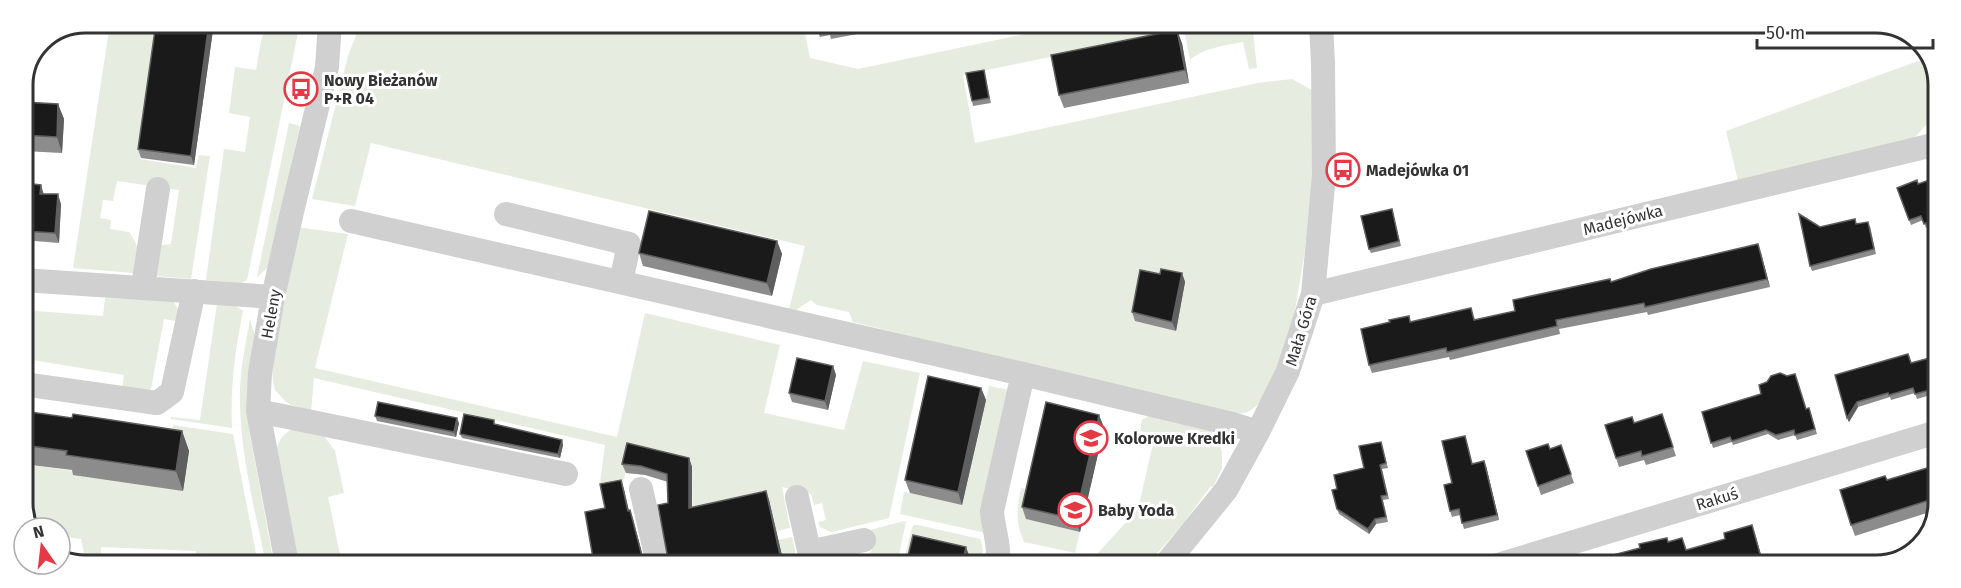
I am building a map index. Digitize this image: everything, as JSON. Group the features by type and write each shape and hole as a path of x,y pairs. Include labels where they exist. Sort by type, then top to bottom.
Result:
{"street":[{"name":"Heleny","path":"285,555 258,411 260,373 273,297 327,67 329,33"},
{"name":"Heleny","path":"327,67 343,33"},
{"name":"Mała Góra","path":"1173,555 1226,490 1258,432 1288,371 1313,294 1324,175 1321,33"},
{"name":"Madejówka","path":"1313,294 1928,146"},
{"path":"143,287 158,189"},
{"path":"506,214 629,244 621,282"},
{"path":"351,221 1023,374 1258,432"},
{"path":"33,281 273,297"},
{"path":"33,385 157,403 172,392 194,291"},
{"path":"998,555 999,548 992,511 1023,374"},
{"path":"258,411 566,474"},
{"name":"Rakuś","path":"1531,555 1928,435"},
{"path":"641,489 656,555"},
{"path":"797,497 810,555"},
{"path":"820,555 864,540"}],"shaded area":[{"path":"108,33 157,33 140,159 196,168 199,155 210,156 191,279 156,276 158,249 162,245 171,244 179,190 117,181 113,201 103,200 100,218 111,220 110,229 129,232 133,237 138,252 133,273 73,268"},
{"path":"264,33 298,33 247,280 241,283 206,280 224,149 245,152 250,117 229,113 235,67 256,70"},
{"path":"357,33 805,33 810,58 858,69 1030,33 1165,33 963,75 975,143 1258,83 1292,79 1312,90 1315,153 1304,257 1294,316 1276,372 1260,403 1248,412 1231,415 853,322 849,312 817,305 811,300 796,310 789,309 805,246 371,143 355,206 312,199 348,56"},
{"path":"1185,33 1253,33 1257,68 1249,69 1243,42 1208,50 1190,60"},
{"path":"1921,60 1924,65 1928,82 1928,123 1915,137 1738,181 1726,131"},
{"path":"289,123 300,126 270,260 267,268 257,277"},
{"path":"296,227 348,234 315,368 617,437 645,313 780,345 764,413 844,430 863,361 920,373 889,518 831,532 820,527 818,522 826,520 822,503 814,505 811,494 782,487 790,528 776,531 769,500 693,540 692,466 630,452 622,488 600,483 605,445 314,378 311,411 291,405 275,390 272,367"},
{"path":"105,298 173,301 182,315 181,322 164,319 151,389 141,393 122,390 124,375 33,360 33,311 103,316"},
{"path":"217,304 235,305 243,311 234,369 232,428 171,419 171,417 200,420"},
{"path":"250,319 255,336 248,399 249,429 272,555 264,555 249,484 240,403 243,361"},
{"path":"989,386 1009,390 986,533 900,514 904,492 962,504"},
{"path":"1151,414 1208,428 1218,440 1222,452 1222,468 1213,487 1211,486 1183,524 1156,555 1100,555 1098,553 1138,509 1155,435 1140,431 1142,420"},
{"path":"173,425 233,434 256,555 196,555 196,551 101,547 101,555 84,555 81,539 72,538 72,516 35,516 33,506 33,465 74,471 170,448"},
{"path":"292,429 322,433 335,451 344,493 328,497 340,555 297,555 276,451 281,438"},
{"path":"1021,488 1033,490 1026,519 1080,532 1075,553 1024,542 1018,516"},
{"path":"906,522 899,555 870,555 873,548 870,530"},
{"path":"918,525 980,539 982,555 905,555 912,528"},
{"path":"792,537 796,555 782,555 778,540"}],"building":[{"path":"155,33 208,33 191,156 138,149"},
{"path":"1162,33 1178,33 1185,70 1059,95 1051,55"},
{"path":"984,70 989,98 972,101 966,73"},
{"path":"33,103 58,104 57,137 33,136"},
{"path":"1917,180 1918,184 1928,180 1928,222 1924,224 1921,216 1909,220 1897,188"},
{"path":"33,184 41,185 40,194 58,194 55,233 33,232"},
{"path":"1392,209 1399,241 1369,249 1361,216"},
{"path":"649,211 777,241 767,283 639,253"},
{"path":"1799,214 1820,227 1855,219 1856,224 1868,222 1874,249 1810,266"},
{"path":"1758,244 1767,279 1645,307 1644,303 1556,320 1557,326 1447,352 1446,348 1369,365 1361,329 1390,322 1389,320 1409,316 1410,322 1471,308 1474,320 1515,311 1513,300 1610,279 1611,282 1651,269"},
{"path":"1161,269 1182,273 1172,322 1132,312 1140,270 1160,274"},
{"path":"1908,354 1911,363 1928,358 1928,390 1915,394 1913,388 1857,402 1847,418 1835,375"},
{"path":"797,358 833,366 825,401 789,393"},
{"path":"1780,373 1787,376 1795,374 1815,429 1795,435 1794,430 1776,435 1766,430 1732,441 1730,437 1711,443 1702,412 1761,394 1759,385 1767,382 1771,376"},
{"path":"928,376 981,388 958,492 905,480"},
{"path":"378,402 457,418 454,432 375,416"},
{"path":"1046,402 1099,415 1075,519 1022,507"},
{"path":"33,412 72,418 73,414 182,431 176,471 66,455 67,451 33,446"},
{"path":"464,414 494,420 494,424 562,440 558,454 460,434"},
{"path":"1662,414 1673,447 1642,456 1641,451 1616,458 1605,425 1632,417 1634,423"},
{"path":"1465,436 1472,464 1484,461 1497,515 1462,523 1459,509 1450,511 1444,485 1452,483 1442,441"},
{"path":"1381,442 1386,463 1380,465 1387,495 1381,496 1386,517 1375,519 1368,529 1337,509 1332,490 1337,489 1334,475 1364,468 1359,446"},
{"path":"627,443 689,458 689,508 766,491 780,555 667,555 658,505 668,503 667,474 641,466 622,464"},
{"path":"1548,444 1550,449 1561,445 1571,474 1538,486 1526,451"},
{"path":"1928,468 1928,501 1851,525 1840,490 1885,476 1887,480"},
{"path":"621,480 642,555 592,555 585,512 605,508 600,484"},
{"path":"1752,525 1760,555 1613,555 1640,548 1639,544 1667,538 1668,542 1682,538 1686,550 1725,539 1724,533"},
{"path":"913,535 966,547 964,555 908,555"}],"place":[{"name":"Nowy Bieżanów P+R 04","path":"301,89"},
{"name":"Madejówka 01","path":"1343,170"},
{"name":"Kolorowe Kredki","path":"1091,438"},
{"name":"Baby Yoda","path":"1075,510"}]}
